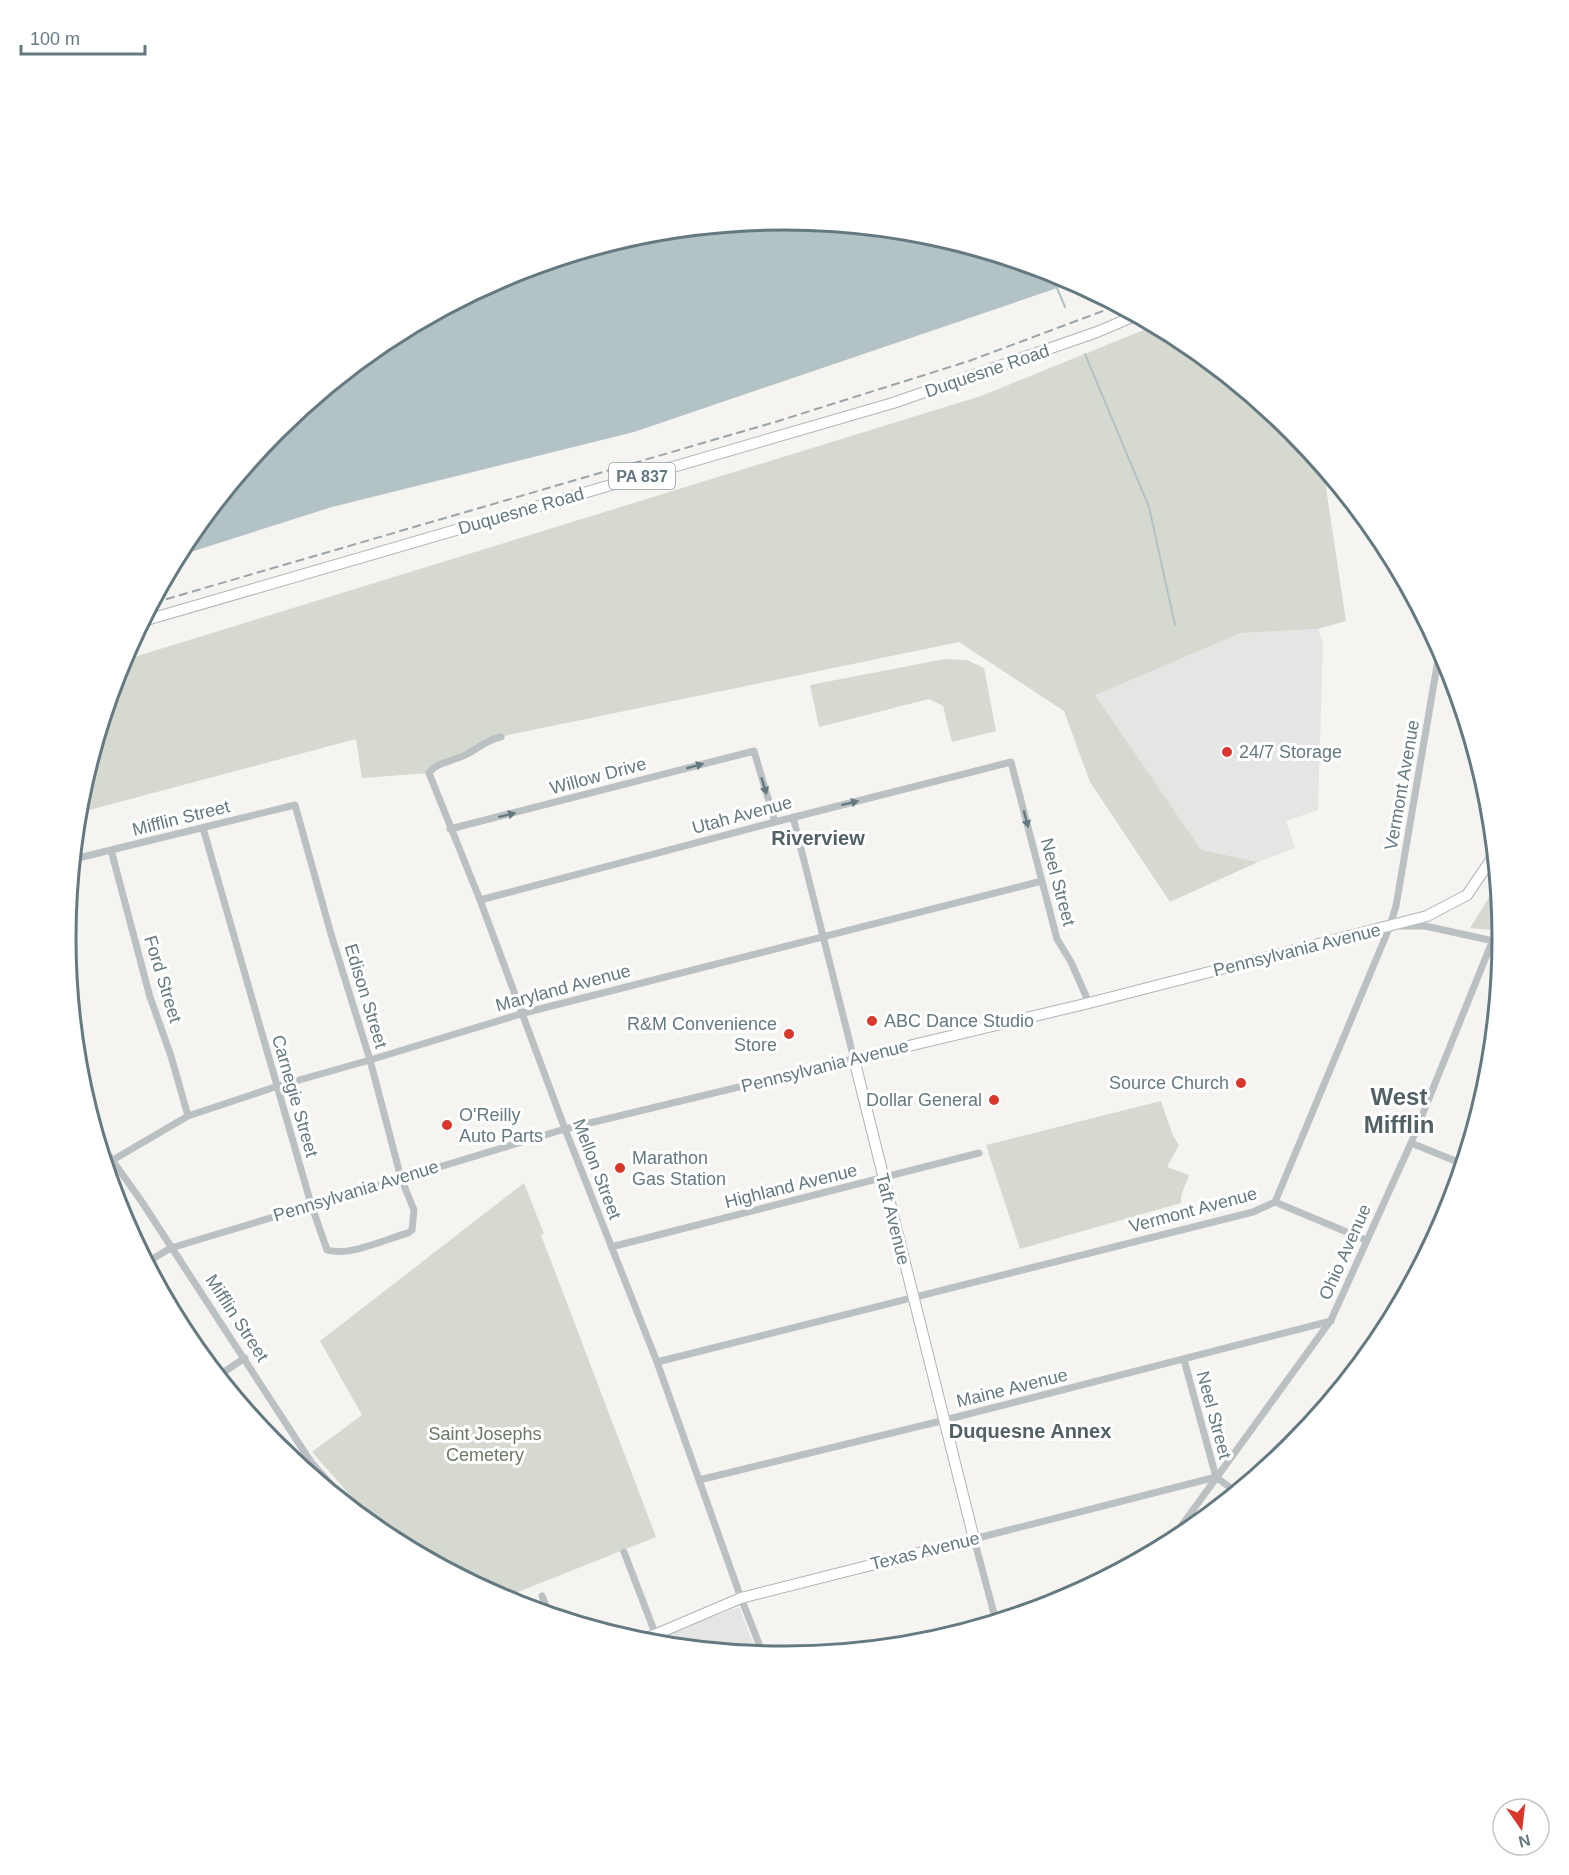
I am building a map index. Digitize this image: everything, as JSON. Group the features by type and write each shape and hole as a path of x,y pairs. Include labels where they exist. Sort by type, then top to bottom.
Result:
{"street":[{"name":"Duquesne Road","path":"153,618 893,403 1097,332 1128,319"},
{"name":"Vermont Avenue","path":"657,1362 1252,1212 1275,1203 1390,927 1396,906 1437,663"},
{"name":"Mellon Street","path":"501,737 432,768 429,773 524,1013 566,1129 657,1362 759,1645"},
{"name":"Willow Drive","path":"450,830 754,751 775,822"},
{"name":"Utah Avenue","path":"480,900 1011,762"},
{"name":"Neel Street","path":"1011,762 1059,943 1071,962 1089,1003"},
{"name":"Mifflin Street","path":"82,857 295,805"},
{"name":"Edison Street","path":"295,805 331,934 370,1060 401,1178 408,1195"},
{"name":"Taft Avenue","path":"793,817 994,1613"},
{"name":"Carnegie Street","path":"203,828 311,1204 327,1250 350,1251 408,1233 412,1230 414,1210 408,1195"},
{"name":"Ford Street","path":"111,850 150,997 188,1116"},
{"name":"Pennsylvania Avenue","path":"154,1258 171,1248 311,1204 566,1129 1089,1003 1390,927 1427,916 1467,894 1488,864"},
{"name":"Maryland Avenue","path":"113,1160 188,1116 278,1086 524,1013 1042,881"},
{"path":"1390,927 1425,926 1492,942"},
{"name":"Ohio Avenue","path":"1184,1522 1331,1320 1411,1143 1492,942"},
{"path":"1411,1143 1456,1161"},
{"name":"Highland Avenue","path":"611,1247 979,1153"},
{"name":"Mifflin Street","path":"117,1173 171,1248 318,1470"},
{"path":"1275,1203 1366,1240"},
{"name":"Maine Avenue","path":"699,1480 1184,1360 1331,1320"},
{"path":"225,1371 245,1358"},
{"name":"Neel Street","path":"1184,1360 1216,1477"},
{"path":"1216,1477 1230,1487"},
{"name":"Texas Avenue","path":"657,1634 741,1598 1216,1477"},
{"path":"624,1552 656,1633"},
{"path":"542,1596 545,1604"}],"shaded area":[{"path":"738,231 831,231 923,243 1012,267 1062,286 634,432 332,507 191,552 223,506 252,471 318,405 353,376 431,324 514,283 557,267 646,243 692,236"},
{"name":"24/7 Storage","path":"1318,629 1323,643 1318,810 1286,821 1295,848 1258,862 1201,851 1094,695 1241,633"},
{"path":"739,1607 754,1645 668,1635"}],"green space":[{"path":"1146,329 1216,376 1251,405 1285,437 1325,481 1346,621 1318,629 1241,633 1095,695 1201,850 1258,862 1170,902 1090,782 1064,711 959,642 494,738 429,773 362,778 356,739 88,810 114,710 135,657 981,396"},
{"path":"945,659 967,660 984,668 996,731 952,742 943,706 929,699 819,727 810,685"},
{"path":"1491,894 1492,930 1470,928"},
{"path":"1161,1101 1173,1136 1179,1145 1167,1167 1189,1175 1181,1196 1181,1203 1020,1249 986,1145"},
{"name":"Saint Josephs Cemetery","path":"524,1183 544,1234 541,1235 656,1537 516,1593 430,1551 354,1500 312,1452 362,1415 320,1341"}],"waterway":[{"path":"1057,288 1065,307"},
{"path":"1085,354 1149,507 1175,625"}],"railway":[{"path":"162,600 775,422 969,361 1109,309"}],"place":[{"name":"24/7 Storage","path":"1227,752"},
{"name":"ABC Dance Studio","path":"872,1021"},
{"name":"R&M Convenience Store","path":"789,1034"},
{"name":"Source Church","path":"1241,1083"},
{"name":"Dollar General","path":"994,1100"},
{"name":"O'Reilly Auto Parts","path":"447,1125"},
{"name":"Marathon Gas Station","path":"620,1168"}],"district":[{"name":"Riverview","path":"818,838"},
{"name":"West Mifflin","path":"1399,1110"},
{"name":"Duquesne Annex","path":"1030,1431"}]}
